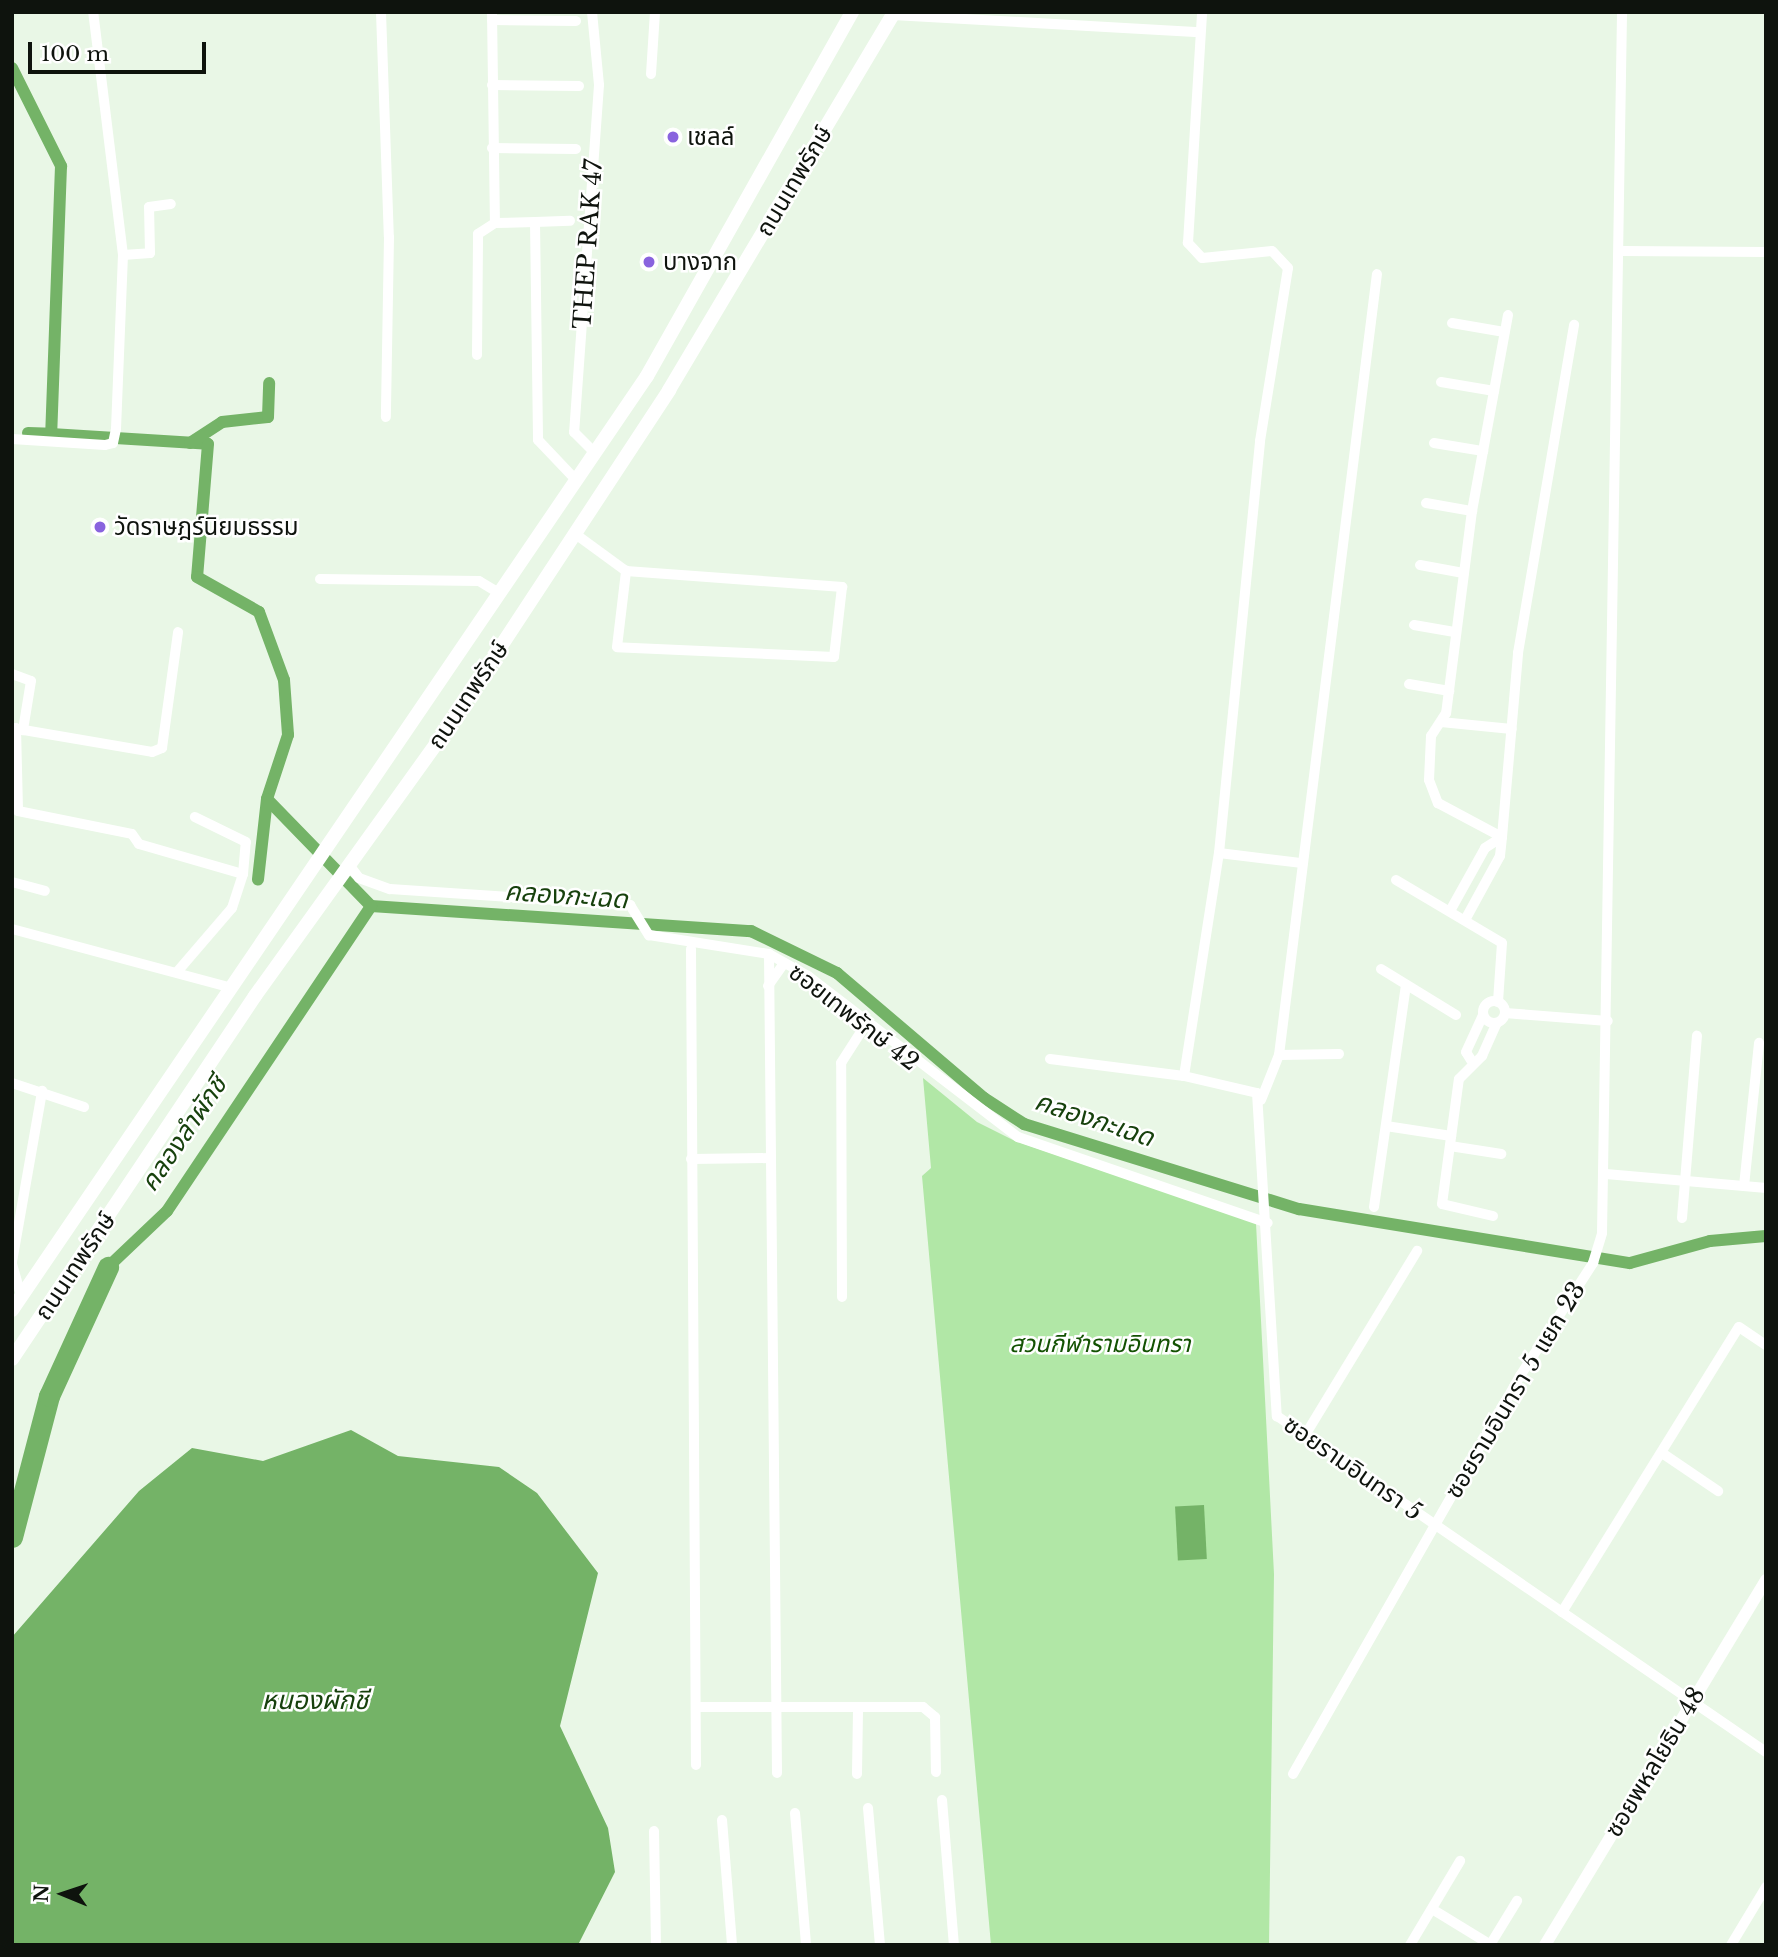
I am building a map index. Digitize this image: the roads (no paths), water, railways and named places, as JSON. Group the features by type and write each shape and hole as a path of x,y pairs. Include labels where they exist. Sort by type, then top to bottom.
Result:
{"main road":[{"name":"ถนนเทพรักษ์","path":"15,1303 647,376 852,13"},
{"name":"ถนนเทพรักษ์","path":"12,1359 348,869 669,390 894,14"}],"street":[{"path":"12,439 113,443 117,419 123,255 93,12"},
{"path":"381,12 389,237 386,417"},
{"name":"THEP RAK 47","path":"592,12 599,85 574,432 595,453"},
{"path":"651,74 655,12"},
{"path":"841,12 852,13"},
{"path":"1184,1076 1219,853 1260,441 1287,268 1272,251 1202,258 1191,252 1202,12"},
{"name":"ซอยรามอินทรา 5 แยก 23","path":"1293,1774 1435,1525 1593,1263 1600,1247 1606,1174 1622,251 1622,12"},
{"path":"894,14 1200,32"},
{"path":"495,223 492,16 576,21"},
{"path":"492,85 579,86"},
{"path":"492,148 576,149"},
{"path":"123,255 150,253 149,207 171,204"},
{"path":"477,355 478,234 495,223 570,221"},
{"path":"535,222 538,440 575,479"},
{"path":"1622,251 1766,252"},
{"path":"1050,1059 1184,1076 1245,1087 1261,1100 1275,1074 1377,274"},
{"path":"1502,838 1430,794 1431,736 1441,722 1449,691 1454,632 1472,511 1508,314"},
{"path":"1452,323 1504,332"},
{"path":"1465,920 1500,856 1533,551 1574,325"},
{"path":"1441,382 1494,391"},
{"path":"1434,443 1483,451"},
{"path":"1426,503 1472,511"},
{"path":"574,533 626,571 842,587 834,657 617,647 626,571"},
{"path":"1420,565 1463,573"},
{"path":"320,579 479,581 499,593"},
{"path":"1414,625 1454,632"},
{"path":"17,729 152,752 162,748 178,632"},
{"path":"12,674 31,681 17,729 18,811 132,834 139,844 243,874"},
{"path":"1409,684 1449,691"},
{"path":"1441,722 1512,729"},
{"path":"177,972 232,908 243,874 246,842 195,817"},
{"path":"1450,911 1485,848 1502,838"},
{"path":"1219,853 1302,863"},
{"name":"ซอยเทพรักษ์ 42","path":"348,869 359,878 390,889 619,903 635,911 643,929 654,936 769,954 784,962 1017,1137 1268,1223"},
{"path":"1395,880 1502,943 1498,1002 1505,1013"},
{"path":"12,882 45,891"},
{"path":"12,929 229,987"},
{"path":"691,949 698,1707 696,1765"},
{"path":"769,954 777,1773"},
{"path":"768,986 784,962"},
{"path":"1381,970 1456,1015"},
{"path":"1374,1207 1406,985"},
{"path":"1471,1060 1466,1052 1486,1005 1498,1002"},
{"path":"1505,1013 1608,1021"},
{"path":"1493,1216 1443,1208 1459,1079 1471,1060 1482,1056 1497,1023 1505,1013"},
{"path":"1483,1015 1497,1023"},
{"path":"842,1297 841,1063 866,1024"},
{"path":"1682,1218 1697,1036"},
{"path":"1744,1186 1759,1043"},
{"path":"1279,1055 1339,1054"},
{"path":"12,1083 85,1107"},
{"path":"15,1303 12,1263 42,1091"},
{"name":"ซอยรามอินทรา 5","path":"1261,1100 1274,1403 1277,1416 1766,1752"},
{"path":"1385,1126 1501,1154"},
{"path":"691,1159 770,1158"},
{"path":"1606,1174 1766,1188"},
{"path":"1304,1437 1417,1251"},
{"path":"1562,1612 1740,1328 1766,1345"},
{"path":"1662,1453 1718,1491"},
{"name":"ซอยพหลโยธิน 48","path":"1545,1945 1766,1580"},
{"path":"698,1707 930,1709 936,1772"},
{"path":"857,1774 858,1708"},
{"path":"943,1800 954,1945"},
{"path":"868,1808 880,1945"},
{"path":"795,1813 806,1945"},
{"path":"723,1819 732,1945"},
{"path":"654,1831 656,1945"},
{"path":"1410,1945 1460,1861"},
{"path":"1731,1945 1766,1887"},
{"path":"1432,1909 1491,1945 1517,1901"}],"water":[{"name":"หนองผักชี","path":"351,1430 398,1456 499,1467 537,1493 598,1573 560,1726 608,1828 615,1872 578,1945 12,1945 12,1637 139,1491 192,1448 263,1461"},
{"path":"1204,1505 1207,1559 1178,1560 1175,1507"}],"waterway":[{"path":"12,68 61,166 51,434 208,444 197,577 259,612 284,680 288,735 267,799 258,879"},
{"path":"190,443 222,422 268,417 269,383"},
{"path":"28,433 51,434"},
{"name":"คลองลำผักชี","path":"108,1267 167,1211 371,906 267,799"},
{"name":"คลองกะเฉด","path":"371,906 751,931 837,973 984,1098 1024,1124 1299,1209 1630,1263 1710,1241 1766,1236"},
{"name":"คลองลำผักชี","path":"12,1537 49,1396 108,1267"}],"place":[{"name":"เชลล์","path":"673,137"},
{"name":"บางจาก","path":"649,262"},
{"name":"วัดราษฎร์นิยมธรรม","path":"100,527"}],"park label":[{"name":"สวนกีฬารามอินทรา","path":"1100,1344"}]}
